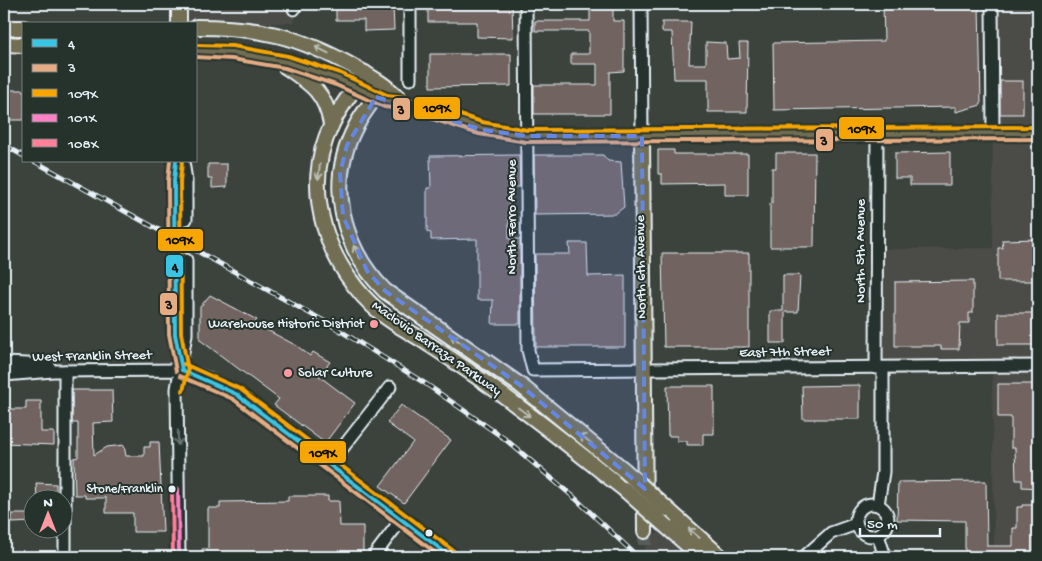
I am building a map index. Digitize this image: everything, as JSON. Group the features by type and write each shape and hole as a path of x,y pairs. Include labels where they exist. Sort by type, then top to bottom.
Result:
{"main road":[{"path":"179,4 179,22"},
{"path":"198,27 248,28 283,36 326,52 365,73 383,84 403,103"},
{"path":"4,28 22,28"},
{"path":"4,44 22,45"},
{"path":"198,50 239,52 274,59 310,69 385,101 403,103 483,130 527,136 1038,133"},
{"path":"274,59 318,91 325,101 331,124"},
{"name":"Maclovio Barraza Parkway","path":"365,73 331,124 323,148 319,172 320,210 325,233 337,260 352,283 383,314 482,380 624,489 700,557"},
{"name":"Maclovio Barraza Parkway","path":"383,84 356,125 347,145 340,173 339,193 342,216 351,242 368,271 385,291 520,386 624,470 721,557"},
{"name":"North 6th Avenue","path":"642,136 645,531"}],"street":[{"path":"410,4 410,79"},
{"name":"North Ferro Avenue","path":"526,4 528,350 533,370"},
{"name":"North 6th Avenue","path":"641,4 642,136"},
{"path":"992,4 993,133"},
{"name":"North 5th Avenue","path":"877,134 879,368 883,472 878,505"},
{"path":"174,216 176,162"},
{"path":"183,162 186,181 186,219"},
{"path":"174,253 175,334 182,370"},
{"path":"179,557 177,389 182,370 186,334 186,260"},
{"path":"4,362 103,371"},
{"name":"East 7th Street","path":"533,370 1038,366"},
{"path":"182,370 236,394 451,557"},
{"name":"West Franklin Street","path":"4,375 65,371 182,370"},
{"path":"65,371 65,557"},
{"path":"330,464 390,387"},
{"path":"878,505 886,512 888,522 883,532 878,535 867,536 858,529 856,514 863,506 878,505"},
{"path":"373,557 401,520"},
{"path":"804,557 831,533 856,524"},
{"path":"878,535 885,557"}],"highlighted area":[{"path":"376,97 483,130 527,136 642,136 645,489 520,385 385,291 367,271 343,216 340,173 347,145"}],"shaded area":[{"path":"179,4 294,4 294,23 179,22"},
{"path":"992,4 1038,4 1038,557 994,557 992,367 876,368 876,249 993,248"},
{"path":"645,531 675,537 678,557 645,557"}],"building":[{"path":"336,4 393,4 394,30 364,31 364,20 336,20"},
{"path":"428,4 512,4 513,38 477,37 477,22 428,22"},
{"path":"590,4 613,4 613,21 624,21 624,71 610,72 610,114 534,114 534,85 597,85 597,64 571,64 571,54 589,54 589,31 535,31 535,21 590,21"},
{"path":"883,4 979,4 981,105 956,112 956,107 774,110 773,43 884,41"},
{"path":"662,22 691,22 689,64 706,64 706,42 726,43 727,59 740,58 739,43 748,43 747,112 708,112 708,79 674,79 672,32 662,32"},
{"path":"430,54 511,54 511,86 430,87"},
{"path":"1000,81 1023,81 1023,114 1000,114"},
{"path":"4,90 22,90 22,120 4,120"},
{"path":"658,150 674,150 674,154 748,154 748,195 725,195 725,183 662,184 662,174 658,174"},
{"path":"950,152 950,185 910,185 910,178 895,178 895,153"},
{"path":"776,153 815,153 814,247 770,247 772,168 776,168"},
{"path":"519,155 520,187 509,187 509,239 520,239 520,324 492,324 493,300 477,300 477,239 431,240 431,233 427,232 427,188 431,188 430,156"},
{"path":"534,155 603,155 608,161 621,162 624,207 615,214 535,215"},
{"path":"208,164 227,164 227,187 212,188 212,179 208,179"},
{"path":"1038,239 1038,281 998,281 998,248 1003,248 1002,240"},
{"path":"569,243 587,243 588,276 625,275 625,347 536,347 535,254 570,254"},
{"path":"662,253 749,253 749,347 664,347"},
{"path":"783,275 800,275 798,312 785,312 785,343 770,343 770,311 783,311"},
{"path":"973,281 973,313 969,313 969,323 960,323 959,349 941,349 941,346 895,346 895,282"},
{"path":"210,295 257,320 254,323 297,346 310,356 313,352 330,362 319,376 355,403 325,443 274,405 279,399 200,340 200,307"},
{"path":"998,313 1038,313 1036,345 998,345"},
{"path":"998,384 1038,384 1038,488 1022,487 1022,480 1016,480 1015,448 1011,448 1011,417 998,417"},
{"path":"860,385 860,419 803,419 802,386"},
{"path":"667,386 714,386 714,434 703,434 703,445 687,445 687,441 677,441 677,436 668,436"},
{"path":"72,390 112,390 113,422 93,423 94,455 107,447 124,445 126,456 144,456 144,447 150,447 150,442 159,442 163,532 133,532 133,513 106,513 106,498 85,498 85,495 75,495 74,458 78,457 78,423 72,423"},
{"path":"26,401 41,401 41,432 54,432 54,445 4,443 4,409 26,409"},
{"path":"401,405 451,440 404,503 380,486 413,442 387,423"},
{"path":"986,481 987,546 1013,546 1013,528 1017,528 1017,507 1022,507 1022,505 1038,505 1038,557 965,557 965,521 897,520 898,482"},
{"path":"36,483 56,484 56,488 36,488"},
{"path":"288,496 328,496 328,501 339,501 340,526 363,526 363,557 202,557 202,549 208,549 208,508 220,508 220,502 288,501"},
{"path":"12,514 22,514 22,522 12,523"}],"tunnel":[{"path":"174,216 174,253"},
{"path":"186,219 186,260"},
{"path":"645,531 645,557"}],"railway":[{"path":"4,145 22,155"},
{"path":"36,162 331,325 426,384 505,439 576,499 638,557"}],"transit line":[{"name":"109X","path":"198,45 233,46 288,56 340,73 387,95 404,97 482,122 527,130 1038,127"},
{"name":"3","path":"198,57 232,59 285,68 336,85 384,107 401,109 479,134 526,142 1038,139"},
{"name":"3","path":"170,162 168,181 169,334 176,371"},
{"name":"4","path":"176,162 174,181 175,334 182,370"},
{"name":"109X","path":"182,162 180,181 181,333 188,370 183,391"},
{"name":"109X","path":"184,364 240,389 455,552"},
{"name":"4","path":"182,370 236,394 451,557"},
{"name":"3","path":"180,376 233,399 441,557"},
{"name":"108X","path":"172,489 173,557"},
{"name":"101X","path":"178,489 179,557"}],"place":[{"name":"Warehouse Historic District","path":"374,324"},
{"name":"Solar Culture","path":"288,373"},
{"name":"Stone/Franklin","path":"172,489"}]}
